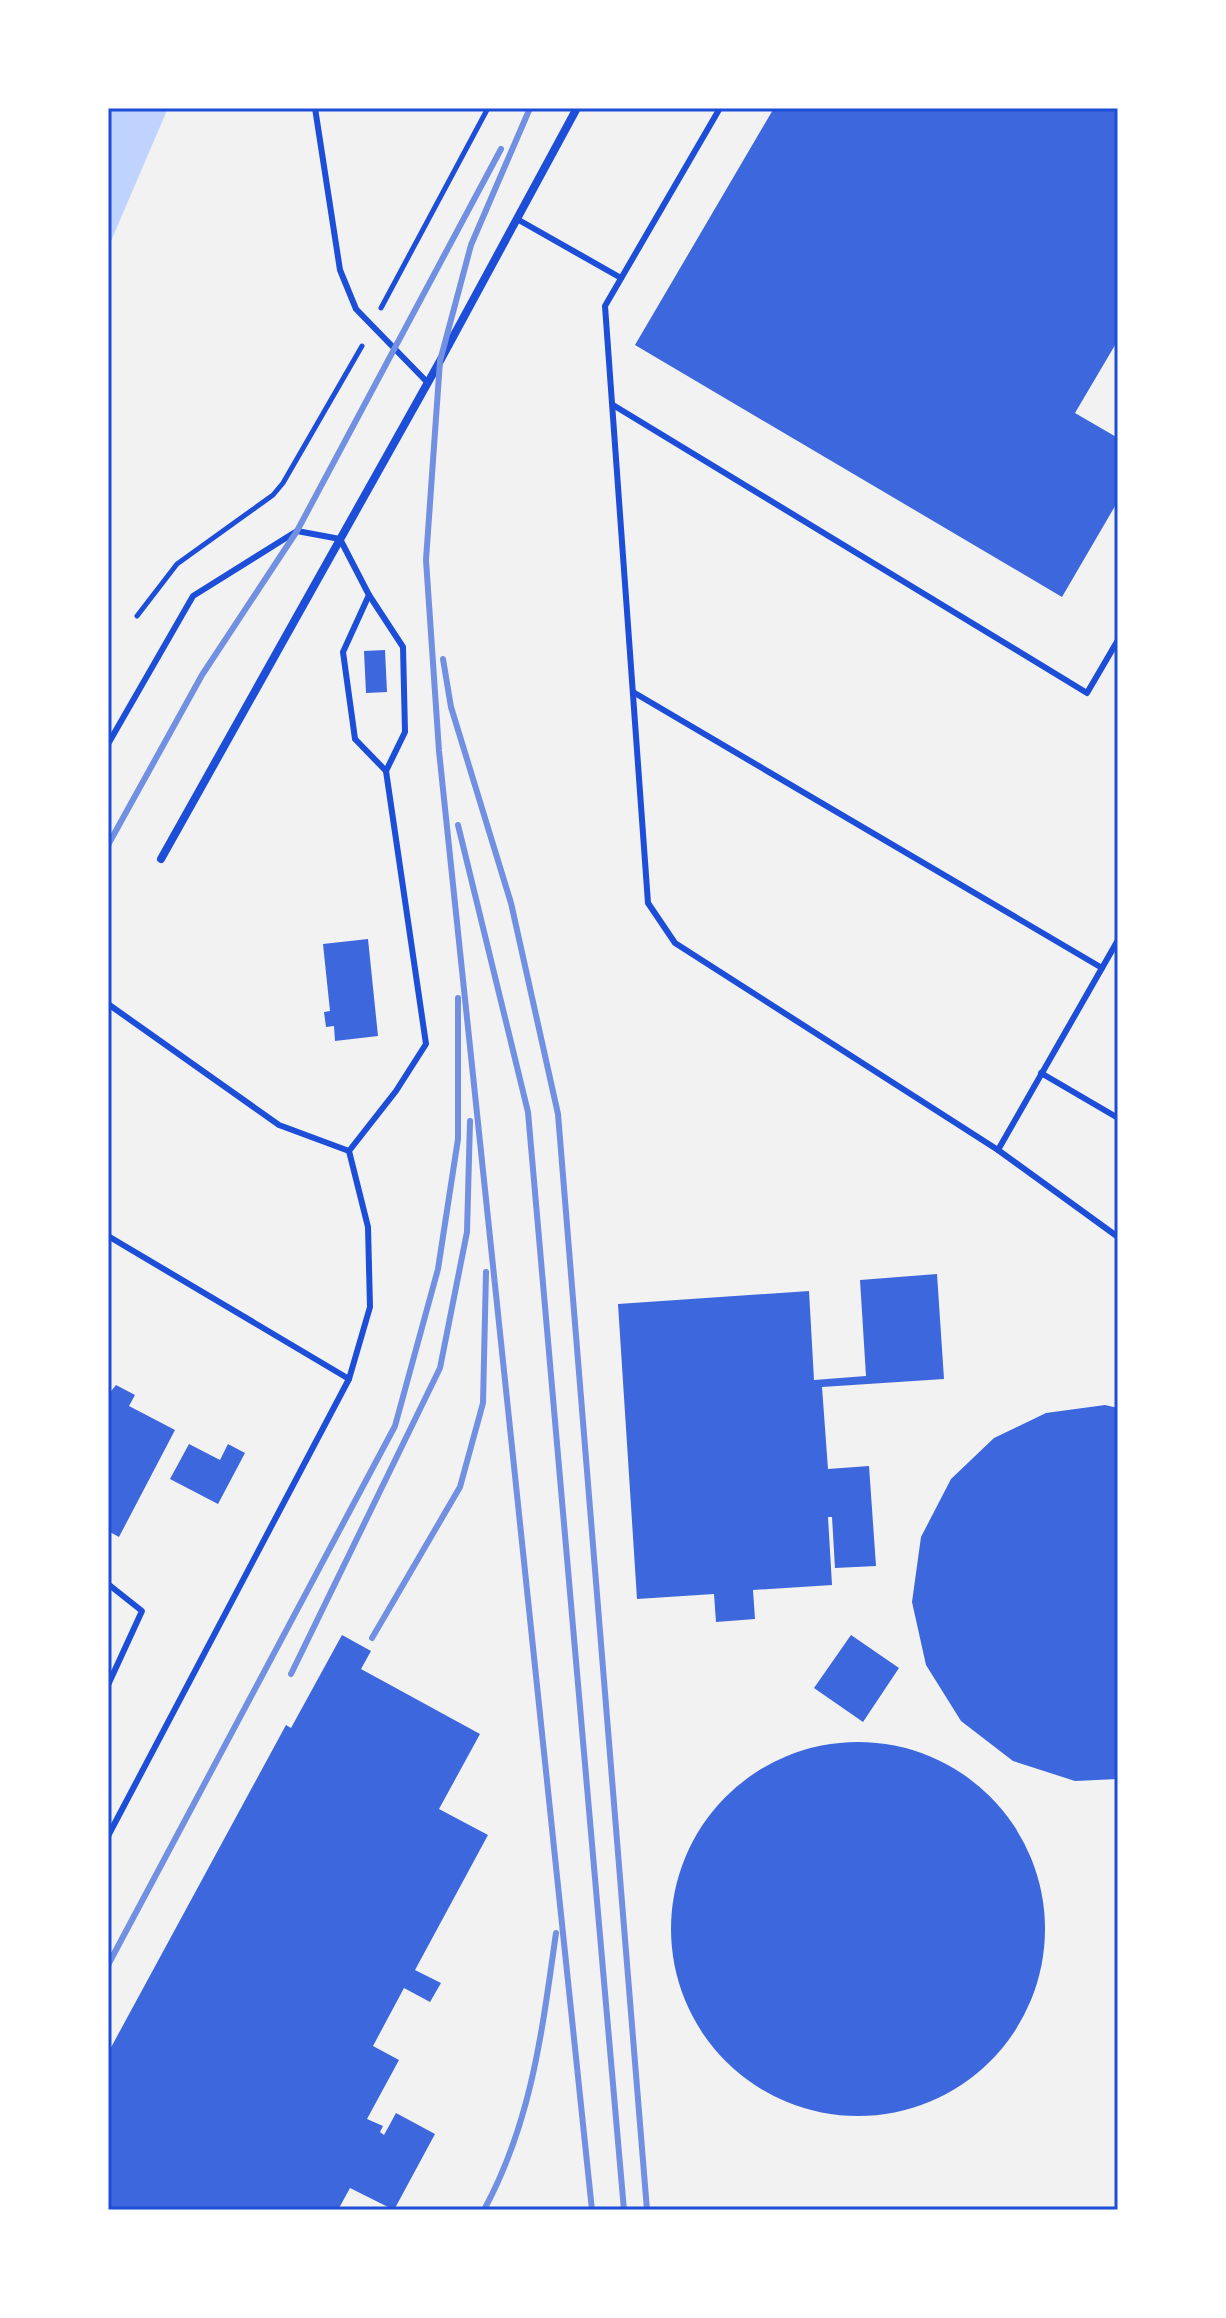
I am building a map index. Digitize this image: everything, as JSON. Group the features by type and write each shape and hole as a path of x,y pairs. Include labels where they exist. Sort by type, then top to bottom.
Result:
{"street":[{"path":"161,859 428,383 577,108"}],"lane":[{"path":"315,108 340,270 356,309 428,383"},
{"path":"720,108 605,306 648,903 675,943 998,1150 1118,1237"},
{"path":"517,219 621,278"},
{"path":"612,405 1087,693 1118,640"},
{"path":"108,744 193,596 297,531 340,539 369,595 403,647 405,732 386,771 426,1044 396,1091 349,1151"},
{"path":"369,595 343,652 355,739 386,771"},
{"path":"633,692 1102,968"},
{"path":"998,1150 1118,940"},
{"path":"108,1004 279,1125 349,1151"},
{"path":"1041,1073 1118,1118"},
{"path":"108,1836 349,1379 370,1307 368,1227 349,1151"},
{"path":"108,1236 349,1379"},
{"path":"108,1584 142,1611 108,1685"}],"path":[{"path":"406,260 488,108"},
{"path":"137,616 177,564 273,495 348,371"}],"water":[{"path":"108,108 168,108 108,248"}],"building":[{"path":"774,108 1118,108 1118,340 1075,413 1118,438 1118,501 1062,597 635,345"},
{"path":"385,650 387,692 366,693 364,651"},
{"path":"368,939 378,1036 335,1041 334,1026 326,1027 324,1012 330,1011 323,944"},
{"path":"937,1274 944,1379 822,1387 828,1469 869,1466 876,1566 835,1568 832,1517 828,1517 832,1585 753,1590 755,1619 716,1622 714,1594 637,1599 618,1304 809,1291 814,1380 866,1376 860,1280"},
{"path":"116,1385 135,1395 129,1406 175,1430 119,1537 108,1531 108,1395"},
{"path":"1105,1405 1118,1408 1118,1779 1075,1781 1013,1761 961,1721 926,1665 912,1602 921,1537 951,1479 994,1438 1046,1413"},
{"path":"189,1444 220,1460 228,1444 245,1453 218,1504 170,1479"},
{"path":"342,1635 371,1651 361,1669 480,1734 439,1809 488,1835 415,1970 441,1983 430,2002 404,1988 373,2046 399,2060 367,2119 383,2126 380,2132 384,2135 396,2113 435,2134 394,2210 350,2188 338,2210 108,2210 108,2053 286,1725 291,1728"},
{"path":"851,1635 899,1668 863,1722 814,1688"},
{"path":"858,1742 912,1750 946,1764 990,1797 1023,1841 1037,1875 1045,1929 1037,1983 1023,2017 990,2061 946,2094 912,2108 858,2116 804,2108 770,2094 726,2061 693,2017 679,1983 671,1929 679,1875 693,1841 726,1797 770,1764 804,1750"}],"railway":[{"path":"530,108 471,245 440,361 426,560 439,751 592,2210"},
{"path":"108,845 202,675 297,531 501,149"},
{"path":"443,659 451,707 511,903 558,1114 647,2210"},
{"path":"458,825 528,1112 624,2210"},
{"path":"108,1965 395,1426 438,1269 458,1139 458,998"},
{"path":"291,1674 440,1368 467,1232 470,1121"},
{"path":"372,1638 460,1487 483,1403 486,1272"},
{"path":"484,2210 514,2143 533,2075 556,1933"}]}
